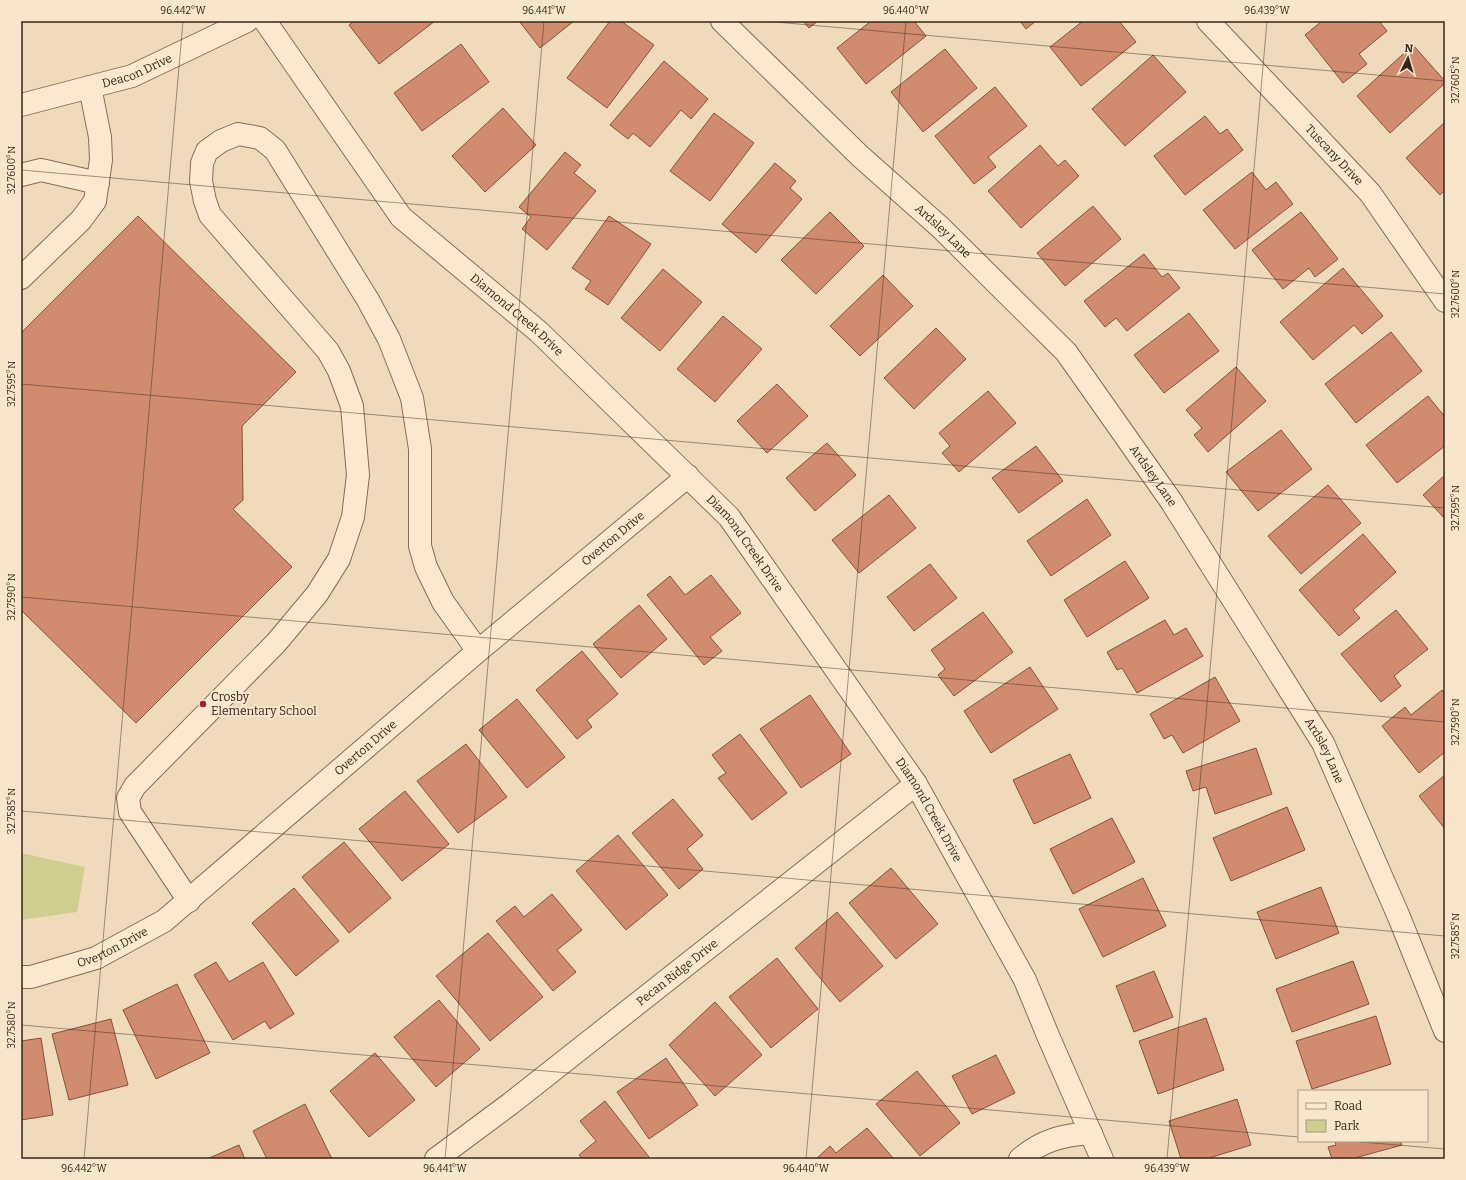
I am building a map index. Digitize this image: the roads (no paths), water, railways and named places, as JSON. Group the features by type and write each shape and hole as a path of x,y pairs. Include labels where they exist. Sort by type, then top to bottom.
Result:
{"street":[{"name":"Deacon Drive","path":"21,105 132,76 247,21"},
{"name":"Diamond Creek Drive","path":"265,21 401,217 539,332 729,517 916,784 1025,980 1102,1159"},
{"name":"Ardsley Lane","path":"722,21 860,156 940,227 1066,352 1171,501 1323,743 1399,917 1445,1031"},
{"name":"Tuscany Drive","path":"1208,21 1370,193 1445,301"},
{"path":"21,278 81,220 95,201 101,160 100,137 90,87"},
{"path":"188,901 130,812 128,798 135,786 276,643 316,594 339,559 353,517 358,475 352,406 339,371 328,350 210,215 200,181 202,163 207,151 221,142 238,134 260,138 275,150 368,300 389,339 412,398 420,449 420,546 426,567 443,602 478,651"},
{"path":"21,175 41,170 98,183"},
{"name":"Overton Drive","path":"21,977 31,977 96,958 164,921 478,651 688,476"},
{"name":"Pecan Ridge Drive","path":"436,1159 517,1099 916,784"},
{"path":"1020,1159 1034,1147 1068,1134 1091,1133"}],"place":[{"name":"Crosby Elementary School","path":"203,704"}]}
